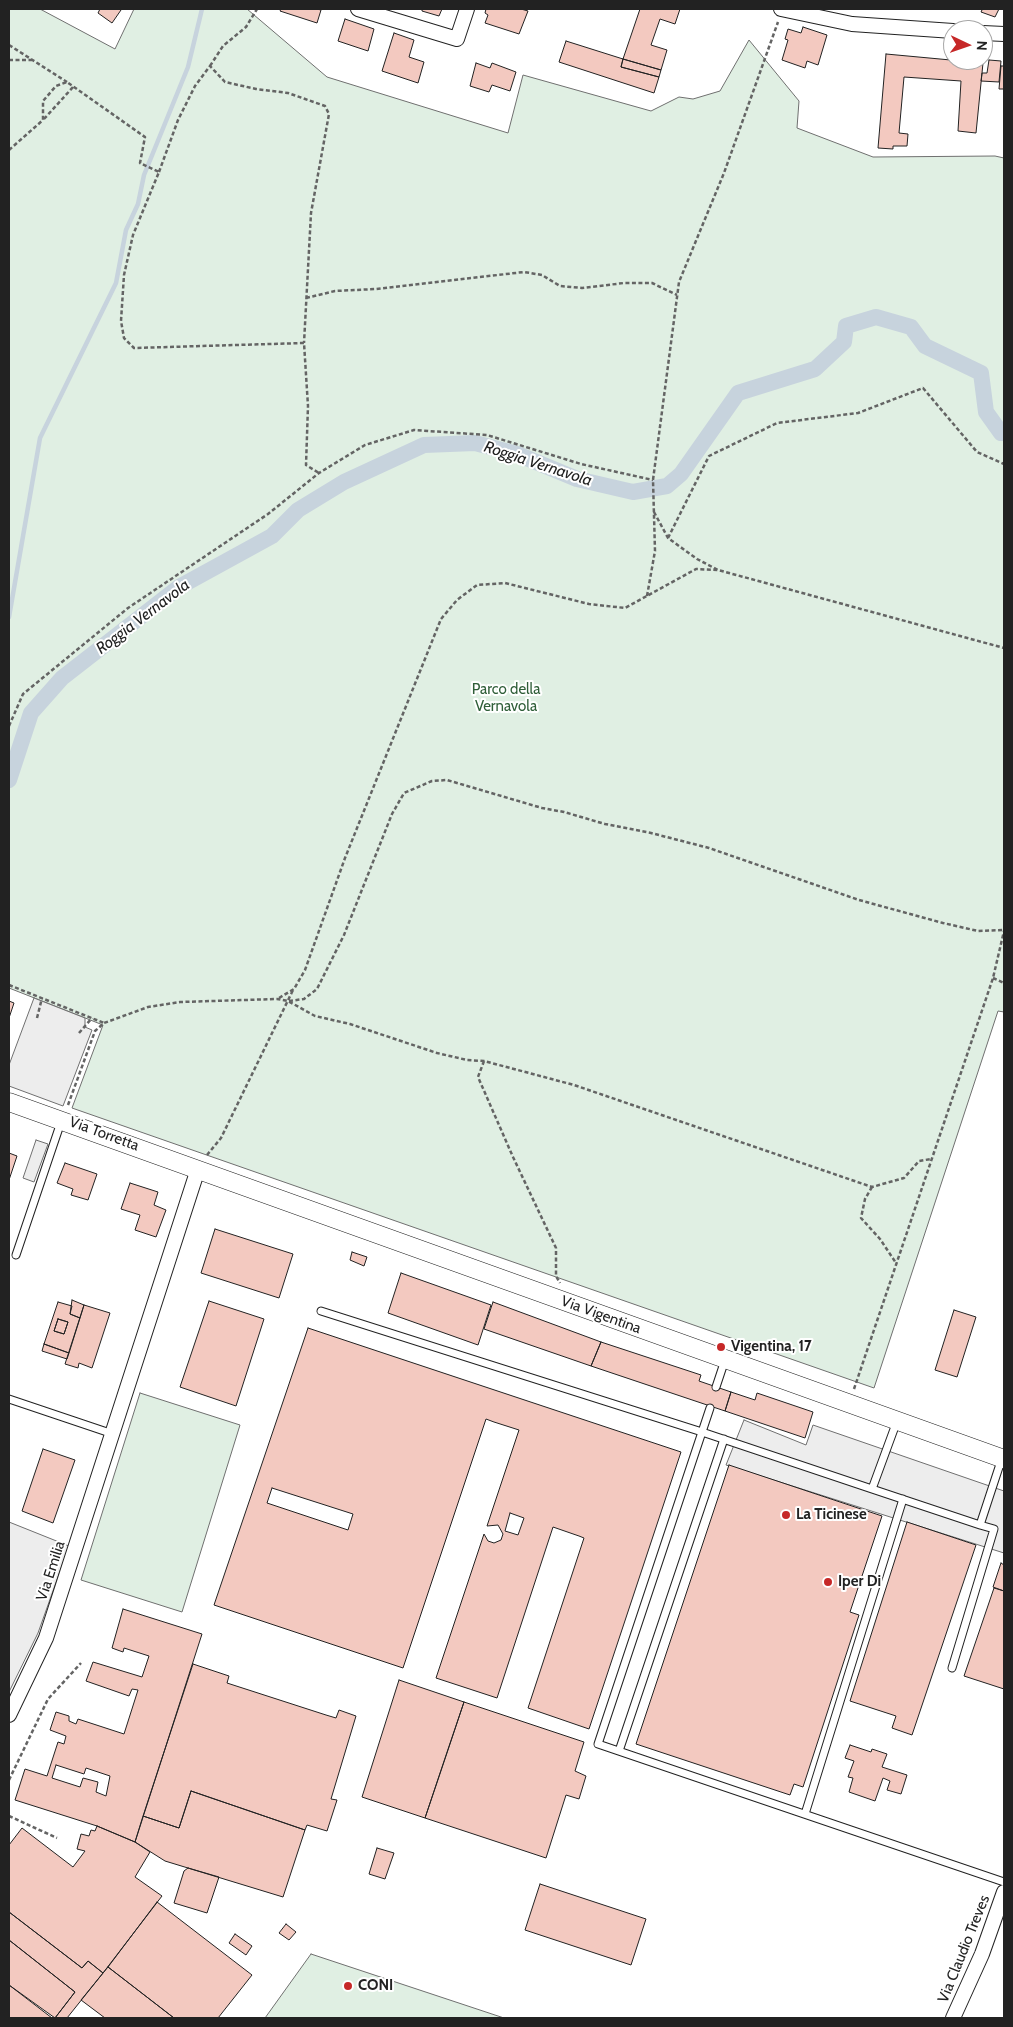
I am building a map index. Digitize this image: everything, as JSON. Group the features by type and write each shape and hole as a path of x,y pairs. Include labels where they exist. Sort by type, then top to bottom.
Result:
{"street":[{"path":"358,9 457,39 467,9"},
{"path":"782,9 852,24 943,30"},
{"name":"Via Torretta","path":"9,1102 64,1116 198,1169"},
{"name":"Via Vigentina","path":"198,1169 1003,1459"},
{"name":"Via Emilia","path":"9,1716 46,1638 114,1434 198,1169"},
{"name":"Via Claudio Treves","path":"953,2018 982,1954 1004,1892"}],"lane":[{"path":"16,1255 64,1116"},
{"path":"321,1311 724,1439 994,1530 952,1668"},
{"path":"716,1387 725,1360"},
{"path":"9,1399 114,1434"},
{"path":"710,1408 598,1744 1004,1882"},
{"path":"872,1489 897,1421"},
{"path":"619,1751 724,1439"},
{"path":"980,1524 1003,1459"},
{"path":"805,1814 903,1499"}],"path":[{"path":"258,9 246,27 224,46 195,86 178,120 133,235 124,275 121,321 124,338 134,348 304,343"},
{"path":"647,597 655,552 653,480 679,282 724,173 782,9"},
{"path":"9,45 74,86 145,137 140,163 159,172"},
{"path":"9,60 34,60"},
{"path":"210,66 226,82 256,89 288,93 312,100 325,106 328,114 311,213 304,343 308,406 306,464 319,473"},
{"path":"43,120 43,101 56,86 67,82"},
{"path":"9,150 43,120 74,86"},
{"path":"306,298 335,291 376,289 524,272 542,275 560,286 582,288 624,283 652,283 677,295"},
{"path":"668,538 709,456 777,423 858,413 923,388 977,452 1004,464"},
{"path":"9,726 23,694 128,608 268,514 319,473 365,444 414,430 487,435 582,464 653,480"},
{"path":"653,511 668,538 697,559 718,570 1004,648"},
{"path":"210,1152 221,1138 305,970 345,858 441,619 457,600 477,585 505,584 588,604 624,608 696,569 718,570"},
{"path":"288,1002 304,999 317,989 344,935 392,814 404,793 432,781 447,780 542,808 690,843 859,900 943,923 978,931 1004,930 993,978 854,1390"},
{"path":"993,978 1004,983"},
{"path":"9,985 104,1022"},
{"path":"277,999 294,989"},
{"path":"37,1018 42,998"},
{"path":"64,1116 96,1031 104,1022 148,1007 180,1002 277,999 288,1002 315,1016 350,1024 437,1052 467,1060 484,1061 574,1085 872,1187 904,1178 919,1161 931,1159"},
{"path":"79,1033 92,1018"},
{"path":"484,1061 478,1077 556,1248 556,1276 562,1286"},
{"path":"872,1187 865,1199 860,1218 880,1239 896,1263"},
{"path":"9,1780 48,1699 81,1663"},
{"path":"9,1816 57,1838"}],"green space":[{"name":"Parco della Vernavola","path":"9,9 40,9 115,49 134,9 247,9 327,77 508,133 523,75 651,111 679,97 693,99 720,91 749,40 799,101 797,128 873,157 995,156 1004,158 1004,1012 998,1011 874,1388 72,1108 103,1025 9,988"},
{"path":"140,1393 240,1425 182,1612 81,1580"},
{"name":"CONI","path":"311,1954 504,2018 265,2018"}],"shaded area":[{"path":"34,998 85,1018 85,1027 92,1030 63,1106 9,1086 9,1065"},
{"path":"36,1140 48,1144 34,1182 23,1178"},
{"path":"744,1420 806,1445 813,1425 1004,1491 1004,1553 726,1465"},
{"path":"9,1522 69,1546 38,1633 9,1692"}],"building":[{"path":"100,9 121,10 112,23 98,13"},
{"path":"281,9 321,10 317,23 280,11"},
{"path":"422,9 442,9 439,16 422,11"},
{"path":"486,9 521,9 528,11 519,34 485,23 488,15 485,13"},
{"path":"640,9 680,9 675,24 660,19 651,45 667,50 661,70 623,59"},
{"path":"980,9 999,9 995,17 981,12 982,10"},
{"path":"345,19 374,29 368,51 338,41"},
{"path":"803,27 827,35 818,65 807,61 805,68 782,60 788,40 785,39 788,29 801,33"},
{"path":"394,33 414,40 409,57 424,62 418,83 382,71"},
{"path":"566,41 623,59 621,67 659,77 654,93 559,62"},
{"path":"886,54 943,59 943,70 982,70 976,133 958,131 961,81 904,77 899,133 908,134 907,146 893,146 893,149 878,148"},
{"path":"623,59 661,70 659,77 621,67"},
{"path":"993,60 1001,61 999,82 981,81 982,73 987,73 987,70 993,70"},
{"path":"476,63 490,68 492,63 516,72 510,91 492,85 489,92 470,86"},
{"path":"1001,66 1004,66 1004,89 999,89"},
{"path":"9,1001 14,1003 9,1018"},
{"path":"9,1153 17,1156 9,1180"},
{"path":"65,1163 97,1174 88,1200 71,1195 73,1189 57,1183"},
{"path":"130,1183 158,1192 154,1205 166,1210 156,1237 135,1230 140,1215 121,1209"},
{"path":"215,1229 293,1254 279,1298 201,1273"},
{"path":"352,1252 367,1257 364,1266 350,1260"},
{"path":"401,1273 491,1305 478,1345 388,1313"},
{"path":"72,1300 84,1305 80,1318 70,1314"},
{"path":"209,1301 264,1319 236,1406 180,1387"},
{"path":"58,1302 72,1306 70,1314 80,1318 69,1353 44,1344","holes":["58,1319 68,1322 64,1334 54,1331"]},
{"path":"493,1302 601,1342 591,1366 484,1329"},
{"path":"84,1305 110,1313 92,1368 79,1363 78,1368 65,1364"},
{"path":"954,1310 976,1317 957,1377 935,1370"},
{"path":"58,1319 68,1322 64,1334 54,1331"},
{"path":"308,1328 681,1452 589,1729 528,1708 584,1538 553,1527 497,1698 436,1678 484,1534 488,1541 494,1543 501,1540 503,1534 498,1525 487,1526 519,1430 486,1419 403,1668 214,1605","holes":["272,1488 353,1514 348,1530 267,1503","510,1513 524,1518 518,1535 505,1531"]},
{"path":"601,1342 701,1375 699,1381 731,1392 725,1411 591,1366"},
{"path":"44,1344 69,1353 67,1359 42,1351"},
{"path":"731,1392 755,1400 757,1393 813,1412 805,1438 725,1411"},
{"path":"43,1449 75,1460 53,1523 22,1511"},
{"path":"729,1465 882,1516 850,1612 859,1615 803,1787 794,1784 790,1795 636,1744"},
{"path":"907,1522 976,1545 912,1735 892,1728 896,1716 850,1701"},
{"path":"1001,1563 1004,1565 1004,1591 993,1587"},
{"path":"994,1588 1004,1591 1004,1689 964,1676"},
{"path":"123,1609 202,1634 135,1842 97,1826 15,1800 25,1769 47,1776 58,1742 64,1744 66,1736 50,1730 56,1712 69,1716 69,1721 76,1724 78,1719 124,1734 138,1690 132,1689 129,1696 86,1681 93,1662 142,1677 149,1656 124,1648 123,1652 112,1648","holes":["56,1765 84,1774 86,1768 110,1776 106,1796 96,1792 98,1782 83,1778 80,1787 52,1778"]},
{"path":"193,1664 229,1676 227,1683 326,1715 336,1718 339,1710 356,1716 331,1799 337,1800 327,1831 307,1825 305,1830 191,1791 179,1828 143,1816"},
{"path":"399,1680 464,1702 425,1818 362,1797"},
{"path":"464,1702 584,1742 575,1771 586,1776 579,1799 566,1795 546,1858 425,1818"},
{"path":"850,1745 871,1752 872,1749 887,1754 882,1767 907,1775 901,1794 887,1790 890,1781 883,1778 875,1801 849,1792 853,1778 848,1777 854,1761 845,1758"},
{"path":"191,1791 305,1830 283,1897 165,1861 135,1842 143,1816 179,1828"},
{"path":"97,1826 135,1842 150,1852 135,1877 162,1896 103,1973 88,1961 82,1968 9,1912 9,1845 22,1828 73,1867 85,1851 77,1849 81,1834 89,1836 91,1830 95,1831"},
{"path":"377,1848 394,1853 385,1879 369,1874"},
{"path":"188,1868 219,1877 207,1913 174,1903 184,1871"},
{"path":"540,1884 646,1919 631,1965 525,1930"},
{"path":"157,1902 252,1975 218,2018 174,2018 108,1967"},
{"path":"9,1912 82,1968 88,1961 103,1973 67,2018 55,2018 75,1992 9,1940"},
{"path":"286,1924 296,1932 289,1940 279,1933"},
{"path":"235,1934 252,1946 246,1955 229,1943"},
{"path":"9,1940 75,1992 55,2018 9,1985"},
{"path":"108,1967 174,2018 105,2018 81,2000"},
{"path":"9,1985 52,2018 9,2018"}],"waterway":[{"path":"9,617 40,438 116,283 126,230 138,204 144,175 188,67 202,9"},
{"name":"Roggia Vernavola","path":"9,780 31,713 62,678 179,587 272,536 298,510 344,482 424,445 475,443 517,454 577,479 633,492 667,486 681,474 738,393 815,369 844,342 846,326 876,317 911,327 925,346 981,373 986,412 1001,433 1004,433"}],"place":[{"name":"Vigentina, 17","path":"721,1347"},
{"name":"La Ticinese","path":"786,1515"},
{"name":"Iper Di","path":"828,1582"},
{"name":"CONI","path":"348,1986"}]}
